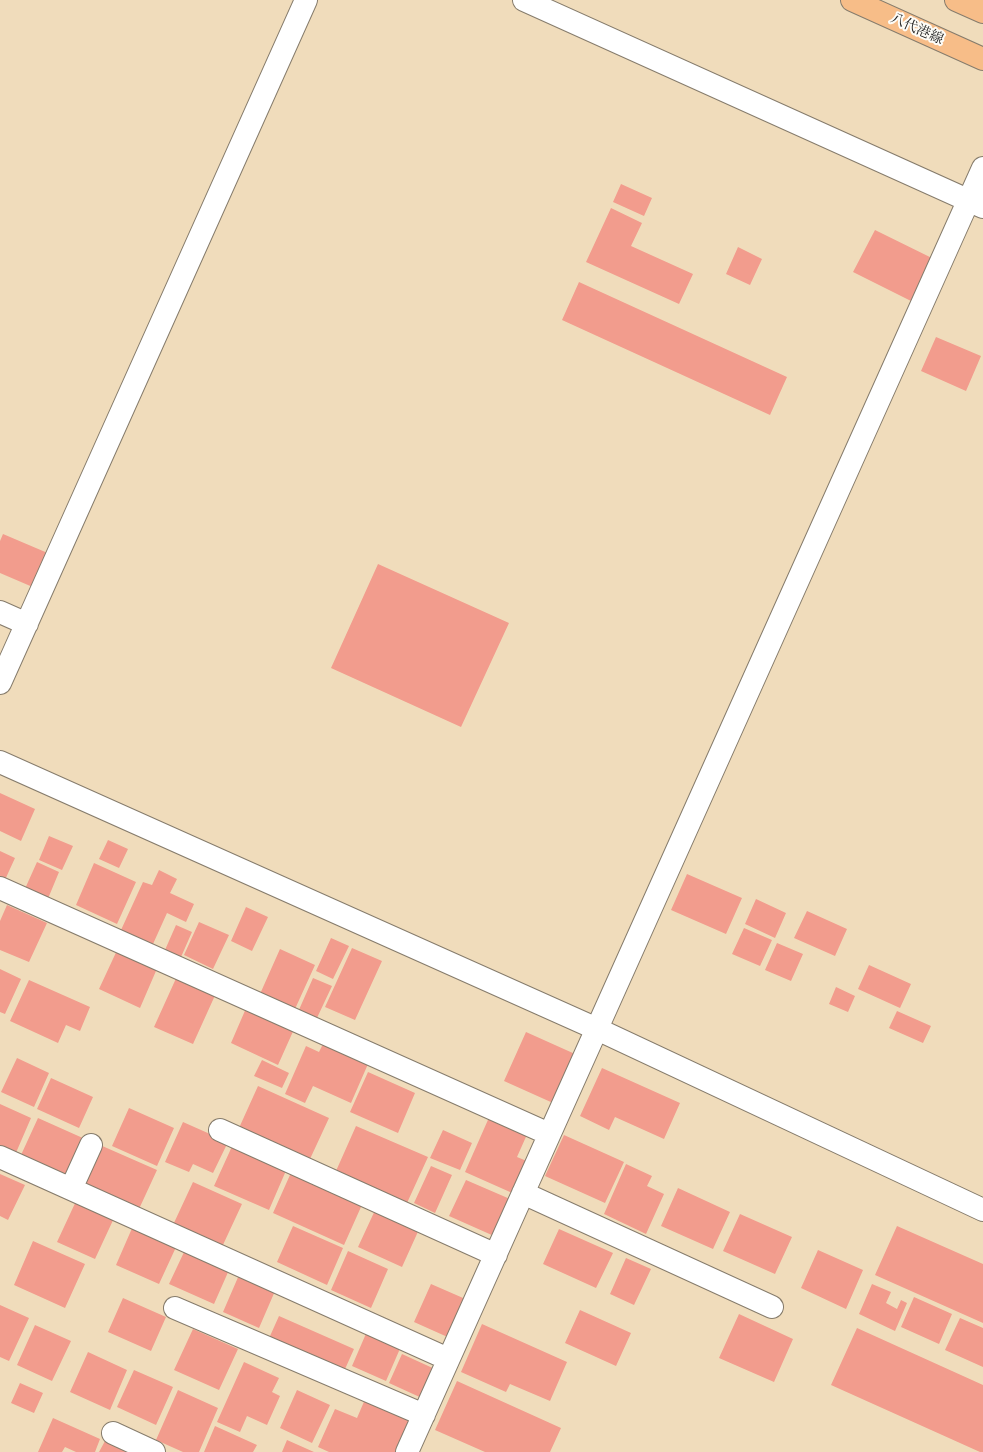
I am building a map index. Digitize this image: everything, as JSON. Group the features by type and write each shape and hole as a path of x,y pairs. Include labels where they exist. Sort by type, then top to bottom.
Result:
{"main road":[{"name":"八代港線","path":"852,0 983,59"},
{"path":"956,0 983,12"}],"street":[{"path":"0,683 306,0"},
{"path":"524,0 976,203"},
{"path":"407,1452 549,1134 976,203 983,168"},
{"path":"0,612 26,624"},
{"path":"0,762 597,1029 983,1210"},
{"path":"0,888 549,1134"},
{"path":"220,1130 496,1254"},
{"path":"71,1189 91,1145"},
{"path":"0,1156 448,1359"},
{"path":"523,1193 772,1307"},
{"path":"175,1308 424,1415"},
{"path":"113,1433 154,1452"}],"building":[{"path":"621,184 652,198 644,216 613,202"},
{"path":"611,208 642,223 631,246 693,274 679,304 586,262"},
{"path":"875,230 940,262 919,305 853,272"},
{"path":"738,247 762,259 750,285 726,274"},
{"path":"579,282 787,377 770,415 562,320"},
{"path":"936,337 981,356 966,391 921,371"},
{"path":"3,534 50,554 35,588 0,573 0,541"},
{"path":"378,564 509,623 461,727 331,668"},
{"path":"0,793 35,809 21,841 0,831"},
{"path":"49,836 73,846 62,870 39,860"},
{"path":"108,840 128,849 119,868 99,859"},
{"path":"0,851 15,858 4,882 0,880"},
{"path":"37,862 59,872 47,901 24,891"},
{"path":"94,863 136,882 117,924 76,905"},
{"path":"159,870 177,879 170,893 194,904 186,922 167,913 153,944 121,930 143,882 152,885"},
{"path":"687,874 742,898 726,934 671,910"},
{"path":"756,899 786,913 775,938 745,924"},
{"path":"7,905 47,923 29,962 0,950 0,921"},
{"path":"246,907 268,917 252,951 231,941"},
{"path":"807,911 847,929 835,956 794,938"},
{"path":"199,922 229,935 213,969 184,955"},
{"path":"176,925 192,932 181,957 165,950"},
{"path":"744,928 772,940 760,966 732,954"},
{"path":"331,938 349,946 333,979 316,971"},
{"path":"777,943 803,954 791,981 765,970"},
{"path":"119,946 159,964 140,1008 99,989"},
{"path":"352,948 382,961 355,1020 325,1007"},
{"path":"280,949 315,965 295,1009 260,994"},
{"path":"869,965 911,984 900,1008 858,989"},
{"path":"0,969 21,979 5,1014 0,1012"},
{"path":"178,974 217,991 193,1044 154,1027"},
{"path":"313,978 332,986 316,1020 298,1012"},
{"path":"29,980 90,1007 80,1031 66,1025 58,1043 10,1021"},
{"path":"836,987 855,996 848,1012 829,1004"},
{"path":"247,1006 295,1027 278,1065 231,1043"},
{"path":"897,1011 931,1026 923,1043 889,1028"},
{"path":"526,1032 575,1054 553,1103 504,1081"},
{"path":"323,1044 368,1064 351,1103 313,1086 305,1103 285,1094 306,1046 319,1052"},
{"path":"17,1058 49,1073 34,1107 1,1092"},
{"path":"262,1060 289,1073 282,1088 254,1076"},
{"path":"602,1068 680,1103 664,1139 615,1117 609,1130 580,1116"},
{"path":"368,1072 415,1093 398,1133 350,1112"},
{"path":"51,1078 93,1097 79,1128 37,1109"},
{"path":"258,1086 329,1118 310,1159 239,1128"},
{"path":"0,1104 31,1118 15,1155 0,1148"},
{"path":"129,1108 174,1128 157,1166 112,1146"},
{"path":"491,1113 529,1130 517,1157 534,1164 519,1196 465,1172"},
{"path":"38,1118 85,1139 68,1176 21,1155"},
{"path":"183,1122 228,1142 213,1173 193,1164 189,1172 165,1162"},
{"path":"356,1126 428,1157 407,1203 336,1171"},
{"path":"443,1130 472,1143 460,1170 430,1158"},
{"path":"564,1135 624,1162 605,1203 545,1176"},
{"path":"234,1142 288,1166 269,1210 214,1186"},
{"path":"100,1145 157,1170 139,1209 83,1184"},
{"path":"626,1164 652,1176 647,1186 664,1194 646,1234 604,1214"},
{"path":"294,1166 365,1198 344,1245 273,1213"},
{"path":"431,1166 452,1175 435,1213 414,1203"},
{"path":"0,1174 25,1185 8,1220 0,1216"},
{"path":"466,1180 510,1199 494,1236 449,1216"},
{"path":"193,1182 242,1204 222,1247 173,1225"},
{"path":"678,1188 730,1212 713,1249 661,1226"},
{"path":"77,1199 115,1216 95,1259 57,1242"},
{"path":"377,1206 421,1225 402,1267 358,1247"},
{"path":"740,1214 792,1237 775,1274 723,1251"},
{"path":"133,1226 177,1245 159,1284 116,1265"},
{"path":"293,1226 343,1248 327,1285 277,1262"},
{"path":"897,1226 983,1264 983,1323 875,1275"},
{"path":"559,1229 613,1253 596,1288 543,1264"},
{"path":"33,1241 85,1264 65,1308 14,1285"},
{"path":"185,1250 229,1270 214,1304 169,1284"},
{"path":"818,1250 863,1270 846,1309 801,1288"},
{"path":"348,1251 388,1269 371,1308 331,1290"},
{"path":"626,1258 651,1269 634,1305 610,1294"},
{"path":"239,1275 275,1291 259,1328 223,1312"},
{"path":"431,1284 470,1301 452,1339 414,1322"},
{"path":"872,1284 891,1292 886,1303 897,1309 901,1300 907,1303 895,1331 859,1314"},
{"path":"914,1297 952,1314 939,1344 901,1327"},
{"path":"123,1298 166,1317 151,1351 108,1332"},
{"path":"0,1305 29,1318 9,1361 0,1357"},
{"path":"580,1310 631,1333 616,1366 565,1343"},
{"path":"739,1314 793,1339 774,1382 719,1358"},
{"path":"279,1316 354,1349 341,1378 266,1345"},
{"path":"960,1318 983,1328 983,1367 945,1350"},
{"path":"482,1324 567,1362 550,1401 510,1384 506,1392 461,1372"},
{"path":"35,1325 71,1341 52,1381 17,1365"},
{"path":"857,1328 983,1385 983,1452 980,1452 831,1385"},
{"path":"193,1329 238,1349 219,1390 174,1370"},
{"path":"368,1329 402,1344 386,1381 352,1366"},
{"path":"88,1352 127,1370 110,1410 70,1392"},
{"path":"402,1354 437,1370 424,1399 389,1383"},
{"path":"244,1362 279,1378 272,1392 280,1396 267,1425 247,1416 240,1432 217,1422"},
{"path":"134,1370 173,1387 156,1425 117,1407"},
{"path":"457,1381 561,1428 550,1452 485,1452 435,1430"},
{"path":"20,1383 43,1393 34,1413 11,1403"},
{"path":"178,1390 218,1408 199,1452 183,1452 156,1440"},
{"path":"297,1390 330,1405 312,1443 280,1428"},
{"path":"366,1397 419,1420 404,1452 329,1452 318,1447 335,1409 357,1418"},
{"path":"53,1418 100,1439 95,1452 76,1452 65,1447 62,1452 38,1452"},
{"path":"215,1426 257,1445 253,1452 204,1452"},
{"path":"287,1440 314,1452 282,1452"},
{"path":"105,1441 130,1452 99,1452"}]}
